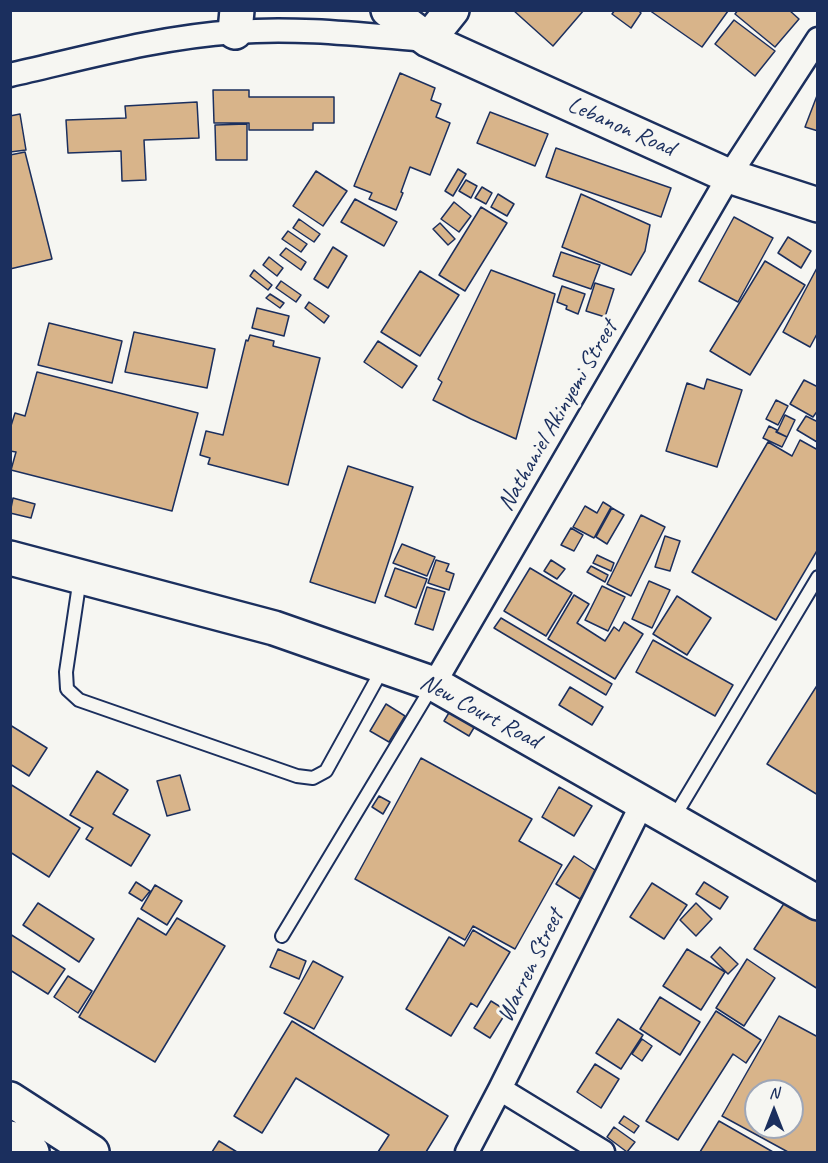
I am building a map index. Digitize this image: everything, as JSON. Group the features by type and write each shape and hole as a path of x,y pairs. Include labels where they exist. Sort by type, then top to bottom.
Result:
{"street":[{"name":"Lebanon Road","path":"388,10 428,40 729,176 818,205"},
{"path":"10,75 236,21 303,30 428,40 452,10"},
{"name":"Nathaniel Akinyemi Street","path":"434,684 729,176 818,39"},
{"name":"New Court Road","path":"10,558 274,628 434,684 818,903"},
{"name":"Warren Street","path":"467,1152 643,802"},
{"path":"500,1089 603,1152"},
{"path":"10,1099 92,1152"},
{"path":"10,1138 32,1152"}],"lane":[{"path":"80,577 66,672 67,689 79,700 297,776 313,778 326,771 384,667"},
{"path":"673,820 818,577"},
{"path":"282,936 434,684"}],"building":[{"path":"513,10 584,10 553,46"},
{"path":"615,10 638,10 641,13 631,28 612,14"},
{"path":"649,10 728,10 728,11 702,47"},
{"path":"738,10 789,10 799,19 775,47 735,14"},
{"path":"734,20 775,51 755,76 715,44"},
{"path":"400,73 435,88 431,100 441,104 436,117 450,123 430,175 410,167 396,210 369,199 372,193 354,186"},
{"path":"213,90 249,90 249,97 334,97 334,123 313,123 313,130 249,130 249,123 214,123"},
{"path":"818,93 818,131 805,127"},
{"path":"197,102 199,138 144,140 146,180 122,181 121,151 68,153 66,120 126,118 125,106"},
{"path":"490,112 548,134 535,166 477,143"},
{"path":"20,114 26,150 10,152 10,116"},
{"path":"247,124 247,160 216,160 215,125"},
{"path":"556,148 671,188 661,217 546,177"},
{"path":"25,152 52,259 10,269 10,155"},
{"path":"458,169 466,174 453,196 445,191"},
{"path":"316,171 347,191 323,226 293,206"},
{"path":"466,180 477,186 471,198 459,191"},
{"path":"482,187 492,193 486,204 475,198"},
{"path":"498,194 514,204 507,216 491,207"},
{"path":"581,194 650,225 645,251 631,275 562,247"},
{"path":"355,199 397,222 384,246 341,222"},
{"path":"454,202 471,216 459,232 441,219"},
{"path":"481,207 507,223 465,291 439,275"},
{"path":"734,217 773,238 738,302 699,281"},
{"path":"299,219 320,234 314,242 293,228"},
{"path":"440,223 455,239 448,245 433,229"},
{"path":"288,231 307,244 301,252 282,239"},
{"path":"788,237 811,251 801,268 778,253"},
{"path":"333,247 347,256 328,288 314,279"},
{"path":"286,248 306,262 301,270 280,255"},
{"path":"561,252 600,265 591,289 553,276"},
{"path":"269,257 283,268 277,276 263,265"},
{"path":"765,261 805,285 750,375 710,351"},
{"path":"818,266 818,332 810,347 783,332"},
{"path":"254,270 272,285 268,290 250,276"},
{"path":"491,270 555,294 516,439 433,400 442,382 438,379"},
{"path":"420,271 459,295 420,356 381,332"},
{"path":"281,281 301,295 296,302 276,288"},
{"path":"595,283 614,289 605,317 586,311"},
{"path":"562,286 585,294 578,314 557,302"},
{"path":"270,294 284,303 280,308 266,298"},
{"path":"309,302 329,316 324,323 305,308"},
{"path":"257,308 289,316 284,336 252,328"},
{"path":"49,323 122,341 112,383 38,365"},
{"path":"134,332 215,349 207,388 125,372"},
{"path":"250,335 274,341 273,346 320,358 288,485 208,464 210,458 200,455 206,431 223,435 246,340 248,341"},
{"path":"378,341 417,366 402,388 364,362"},
{"path":"37,372 198,413 172,511 11,470 16,452 10,451 10,429 15,413 25,416"},
{"path":"707,379 742,390 717,467 666,451 687,383 704,389"},
{"path":"804,380 818,387 818,410 813,417 790,404"},
{"path":"776,400 788,406 778,425 766,419"},
{"path":"785,415 795,420 787,437 777,432"},
{"path":"806,416 818,422 817,442 797,430"},
{"path":"769,426 787,437 782,447 763,438"},
{"path":"800,440 818,450 818,549 776,620 692,572 768,442 792,456"},
{"path":"348,466 413,487 375,603 310,582"},
{"path":"13,498 35,504 31,518 10,513"},
{"path":"603,502 611,507 594,538 573,527 585,506 597,513"},
{"path":"612,508 624,515 607,544 596,537"},
{"path":"641,515 665,527 631,596 607,584"},
{"path":"571,528 583,535 574,551 561,545"},
{"path":"665,536 680,541 670,571 655,567"},
{"path":"402,544 435,557 427,576 393,563"},
{"path":"597,555 614,563 611,571 593,563"},
{"path":"436,560 449,564 446,571 454,574 449,590 428,583"},
{"path":"551,560 565,569 557,579 544,571"},
{"path":"591,566 608,575 605,582 587,572"},
{"path":"395,568 427,579 416,608 385,596"},
{"path":"530,568 572,593 546,636 504,611"},
{"path":"649,581 670,590 652,628 632,619"},
{"path":"602,586 625,597 608,631 585,620"},
{"path":"427,587 445,592 433,630 415,624"},
{"path":"574,595 589,604 577,623 605,641 614,627 619,631 624,622 643,634 615,679 548,639"},
{"path":"677,596 711,618 687,655 653,634"},
{"path":"501,618 612,684 606,695 494,628"},
{"path":"653,640 733,685 715,716 636,672"},
{"path":"818,684 818,795 767,764"},
{"path":"570,687 603,707 592,725 559,705"},
{"path":"386,704 405,716 389,742 370,731"},
{"path":"450,711 475,726 469,736 444,721"},
{"path":"10,725 47,748 29,776 10,764"},
{"path":"421,758 532,819 519,841 562,865 515,949 473,926 465,940 355,879"},
{"path":"97,771 128,790 113,814 150,835 131,866 86,839 93,828 70,815"},
{"path":"180,775 190,810 167,816 157,781"},
{"path":"10,784 80,828 49,877 10,852"},
{"path":"559,787 592,806 574,836 542,817"},
{"path":"379,796 390,802 383,814 372,807"},
{"path":"574,856 598,872 580,899 556,884"},
{"path":"136,882 150,891 142,901 129,893"},
{"path":"704,882 728,897 720,909 696,894"},
{"path":"652,883 687,905 664,939 630,917"},
{"path":"155,885 182,901 167,925 141,909"},
{"path":"787,899 818,918 818,989 754,949"},
{"path":"38,903 94,939 79,962 23,925"},
{"path":"696,903 712,919 696,936 680,920"},
{"path":"138,918 166,935 177,918 225,946 155,1062 79,1017"},
{"path":"473,930 510,952 477,1007 471,1003 451,1036 406,1009 449,937 464,946"},
{"path":"10,934 65,969 48,994 10,970"},
{"path":"720,947 738,964 728,974 711,957"},
{"path":"278,949 306,961 299,979 270,967"},
{"path":"687,949 725,972 701,1010 663,986"},
{"path":"747,959 775,978 744,1026 716,1008"},
{"path":"313,961 343,977 314,1029 284,1013"},
{"path":"68,976 92,991 78,1013 54,997"},
{"path":"660,997 700,1022 680,1055 640,1029"},
{"path":"491,1001 507,1011 490,1038 474,1028"},
{"path":"716,1011 761,1040 746,1063 733,1054 678,1140 646,1121"},
{"path":"779,1016 818,1037 818,1152 788,1152 764,1139 804,1139 804,1079 744,1079 744,1128 722,1116"},
{"path":"618,1019 643,1035 621,1069 596,1053"},
{"path":"292,1021 448,1116 426,1152 378,1152 389,1135 296,1078 262,1133 234,1116"},
{"path":"642,1039 652,1046 642,1061 632,1054"},
{"path":"595,1064 619,1079 601,1108 577,1092"},
{"path":"624,1116 639,1126 634,1133 619,1123"},
{"path":"719,1121 744,1135 744,1139 750,1139 773,1152 700,1152"},
{"path":"614,1127 635,1142 627,1152 607,1137"},
{"path":"219,1141 237,1152 212,1152"}]}
